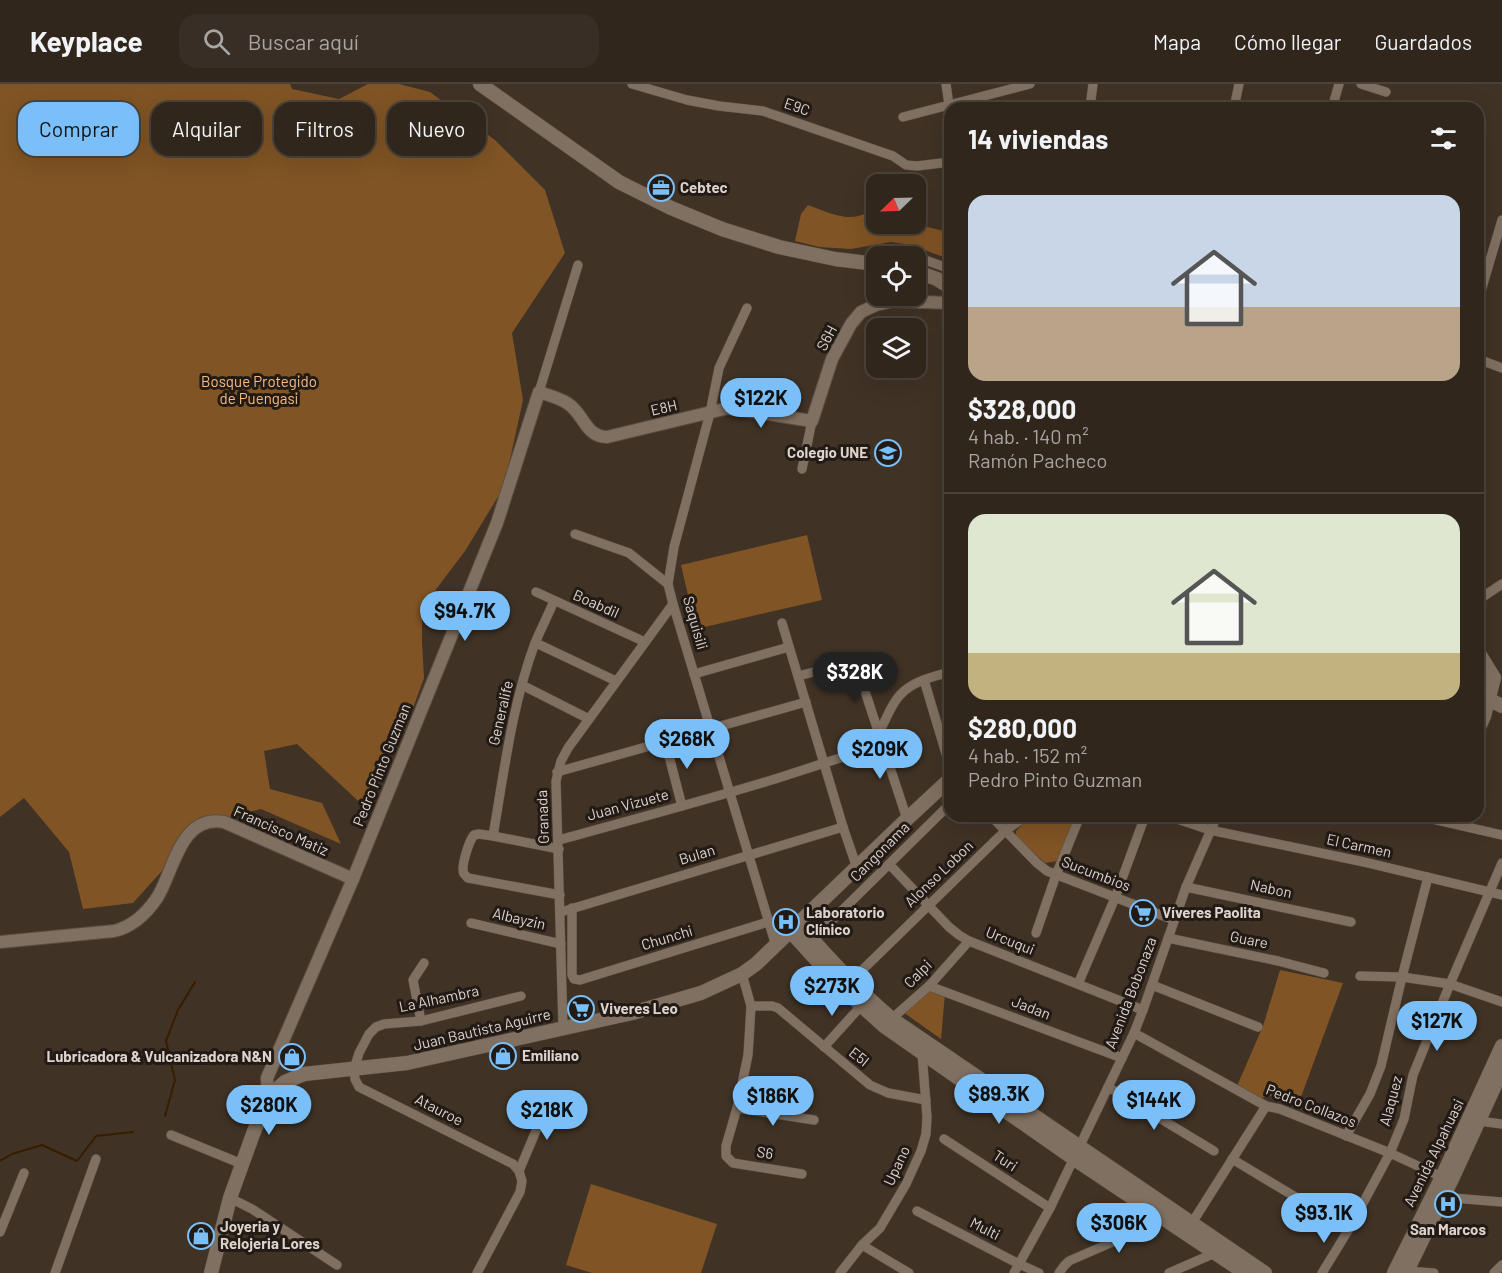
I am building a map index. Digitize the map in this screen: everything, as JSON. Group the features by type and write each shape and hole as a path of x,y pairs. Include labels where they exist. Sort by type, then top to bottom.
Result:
{"main road":[{"path":"480,84 619,182 670,208 722,229 779,247 866,263"},
{"path":"926,275 944,283"},
{"path":"1484,661 1498,681 1488,699 1484,716"},
{"path":"1488,699 1502,706"},
{"name":"Juan Bautista Aguirre","path":"268,1097 278,1087 304,1074 407,1064 632,1013 701,993 742,974 756,964 944,785"},
{"path":"795,928 843,988 861,1006 888,1022 1188,1228 1264,1273"},
{"path":"809,944 851,981 888,1022 922,1053 1076,1152 1165,1219 1188,1228 1215,1253 1245,1273"},
{"name":"Avenida Alpahuasi","path":"1475,1119 1502,1046"},
{"name":"Avenida Alpahuasi","path":"1402,1272 1475,1119 1502,1070"},
{"name":"Pedro Pinto Guzman","path":"211,1273 230,1198 268,1097"}],"street":[{"name":"E9C","path":"632,84 687,100 763,111 893,156 906,165 944,163"},
{"path":"946,84 949,102"},
{"path":"961,102 1030,84"},
{"path":"1091,102 1093,84"},
{"path":"1235,102 1239,84"},
{"path":"1334,102 1339,84"},
{"path":"1361,84 1386,92"},
{"path":"903,117 944,106"},
{"path":"1484,281 1502,220"},
{"path":"926,260 944,267"},
{"name":"Pedro Pinto Guzman","path":"268,1097 267,1078 353,879 496,523 578,265"},
{"name":"S6H","path":"802,470 812,422 832,359 851,324 861,312 893,300 944,303"},
{"name":"Saquisili","path":"747,308 719,368 710,413 674,547 668,584 776,946"},
{"path":"1484,360 1502,368"},
{"name":"E8H","path":"539,392 567,402 575,409 592,433 599,437 728,408 812,422"},
{"path":"575,534 629,553 668,584"},
{"path":"1484,596 1498,587 1502,599"},
{"name":"Boabdil","path":"536,592 645,642"},
{"name":"Generalife","path":"493,836 512,726 522,685 536,643 554,601"},
{"name":"Granada","path":"563,1028 557,772 568,748 673,604"},
{"path":"782,623 857,868"},
{"path":"536,643 616,681"},
{"path":"694,674 789,647"},
{"path":"798,675 850,663 856,664 907,819"},
{"name":"Juan Vizuete","path":"559,844 824,764 862,750 879,733 885,717 900,695 911,685 944,674"},
{"path":"924,680 944,747"},
{"path":"522,685 589,718"},
{"path":"557,772 806,702"},
{"path":"665,741 682,806"},
{"name":"Cangonama","path":"809,944 944,810"},
{"name":"Francisco Matiz","path":"0,942 114,931 135,922 158,896 187,836 198,825 214,821 224,822 353,879"},
{"name":"Sucumbios","path":"997,822 1047,871 1174,920"},
{"name":"Alonso Lobon","path":"851,981 1005,831 1018,822"},
{"path":"1036,933 1078,822"},
{"path":"1078,984 1115,898 1143,822"},
{"name":"Avenida Bobonaza","path":"1016,1268 1050,1208 1134,1034 1186,886 1214,822"},
{"name":"El Carmen","path":"1218,822 1502,895"},
{"path":"1445,822 1502,835"},
{"name":"Bulan","path":"561,912 843,827"},
{"path":"559,844 474,835 463,868 468,878 560,895"},
{"name":"Alaquez","path":"1322,1273 1390,1153 1404,1119 1413,1075 1502,863"},
{"name":"Urcuqui","path":"889,864 959,935 1143,1010"},
{"path":"1346,1136 1376,1081 1381,1066 1428,877"},
{"name":"Nabon","path":"1186,886 1351,922"},
{"name":"Chunchi","path":"572,908 573,979 580,980 768,922"},
{"name":"Albayzin","path":"471,923 561,944"},
{"name":"Guare","path":"1168,938 1324,973"},
{"name":"Calpi","path":"888,1022 929,986 969,940"},
{"path":"421,1022 413,980 424,963"},
{"path":"742,974 751,1006 748,1055 737,1108 814,1120"},
{"path":"1360,976 1402,977 1450,984 1502,1002"},
{"path":"1152,985 1258,1027"},
{"name":"Jadan","path":"929,986 1122,1058"},
{"name":"La Alhambra","path":"354,1069 359,1053 369,1034 376,1027 384,1024 421,1022 521,996"},
{"name":"E5I","path":"751,1006 778,1008 870,1084 888,1093 926,1100"},
{"path":"824,1047 861,1006"},
{"name":"Pedro Collazos","path":"1134,1034 1266,1106 1280,1108 1390,1153 1446,1179"},
{"name":"Upano","path":"840,1273 862,1245 880,1228 897,1201 921,1151 926,1134 927,1117 922,1053"},
{"name":"Atauroe","path":"354,1069 359,1087 513,1164 519,1171"},
{"path":"1108,1087 1214,1151"},
{"path":"477,1273 520,1192 522,1181 519,1171 549,1100"},
{"path":"1188,1228 1266,1106"},
{"name":"S6","path":"737,1108 726,1146 726,1156 733,1163 802,1174"},
{"path":"1475,1119 1502,1124"},
{"path":"171,1135 242,1164"},
{"name":"Turi","path":"944,1139 1050,1208"},
{"path":"55,1273 96,1159"},
{"path":"1232,1159 1349,1229"},
{"path":"0,1232 24,1173"},
{"path":"1438,1194 1502,1202"},
{"path":"230,1198 252,1209 337,1265"},
{"name":"Multi","path":"917,1211 1016,1268 1039,1273"},
{"path":"1059,1273 1069,1261 1165,1219"},
{"path":"862,1245 909,1273"},
{"path":"1169,1273 1215,1253"},
{"path":"1494,1273 1502,1265"},
{"path":"1402,1272 1434,1273"}],"green space":[{"name":"Bosque Protegido de Puengasi","path":"0,84 290,84 292,89 339,99 368,84 399,84 430,92 444,102 387,102 387,156 486,156 486,133 545,190 565,253 512,333 523,400 504,487 465,551 422,608 424,678 405,730 387,757 370,812 297,744 264,751 270,789 322,803 341,844 261,809 200,825 133,903 83,909 69,852 24,798 0,817"},
{"path":"808,205 845,217 866,213 866,234 926,234 926,227 944,231 944,257 926,251 926,246 891,242 851,249 819,247 795,241 801,214"},
{"path":"807,535 822,600 696,629 681,565"},
{"path":"1027,822 1074,822 1057,861 1045,863 1016,836 1016,831"},
{"path":"1280,970 1343,983 1298,1105 1277,1095 1260,1098 1237,1086 1263,1026"},
{"path":"929,988 945,994 941,1039 903,1012"},
{"path":"591,1184 717,1224 701,1273 592,1273 566,1265"}],"waterway":[{"path":"165,1116 175,1080 166,1041 178,1010 195,982"},
{"path":"0,1161 12,1154 42,1145 77,1161 96,1136 133,1132"}],"place":[{"name":"Cebtec","path":"661,188"},
{"name":"Colegio UNE","path":"888,453"},
{"name":"Víveres Paolita","path":"1143,913"},
{"name":"Laboratorio Clínico","path":"786,922"},
{"name":"Viveres Leo","path":"581,1009"},
{"name":"Emiliano","path":"503,1056"},
{"name":"Lubricadora & Vulcanizadora N&N","path":"292,1057"},
{"name":"San Marcos","path":"1448,1204"},
{"name":"Joyeria y Relojeria Lores","path":"201,1236"}]}
